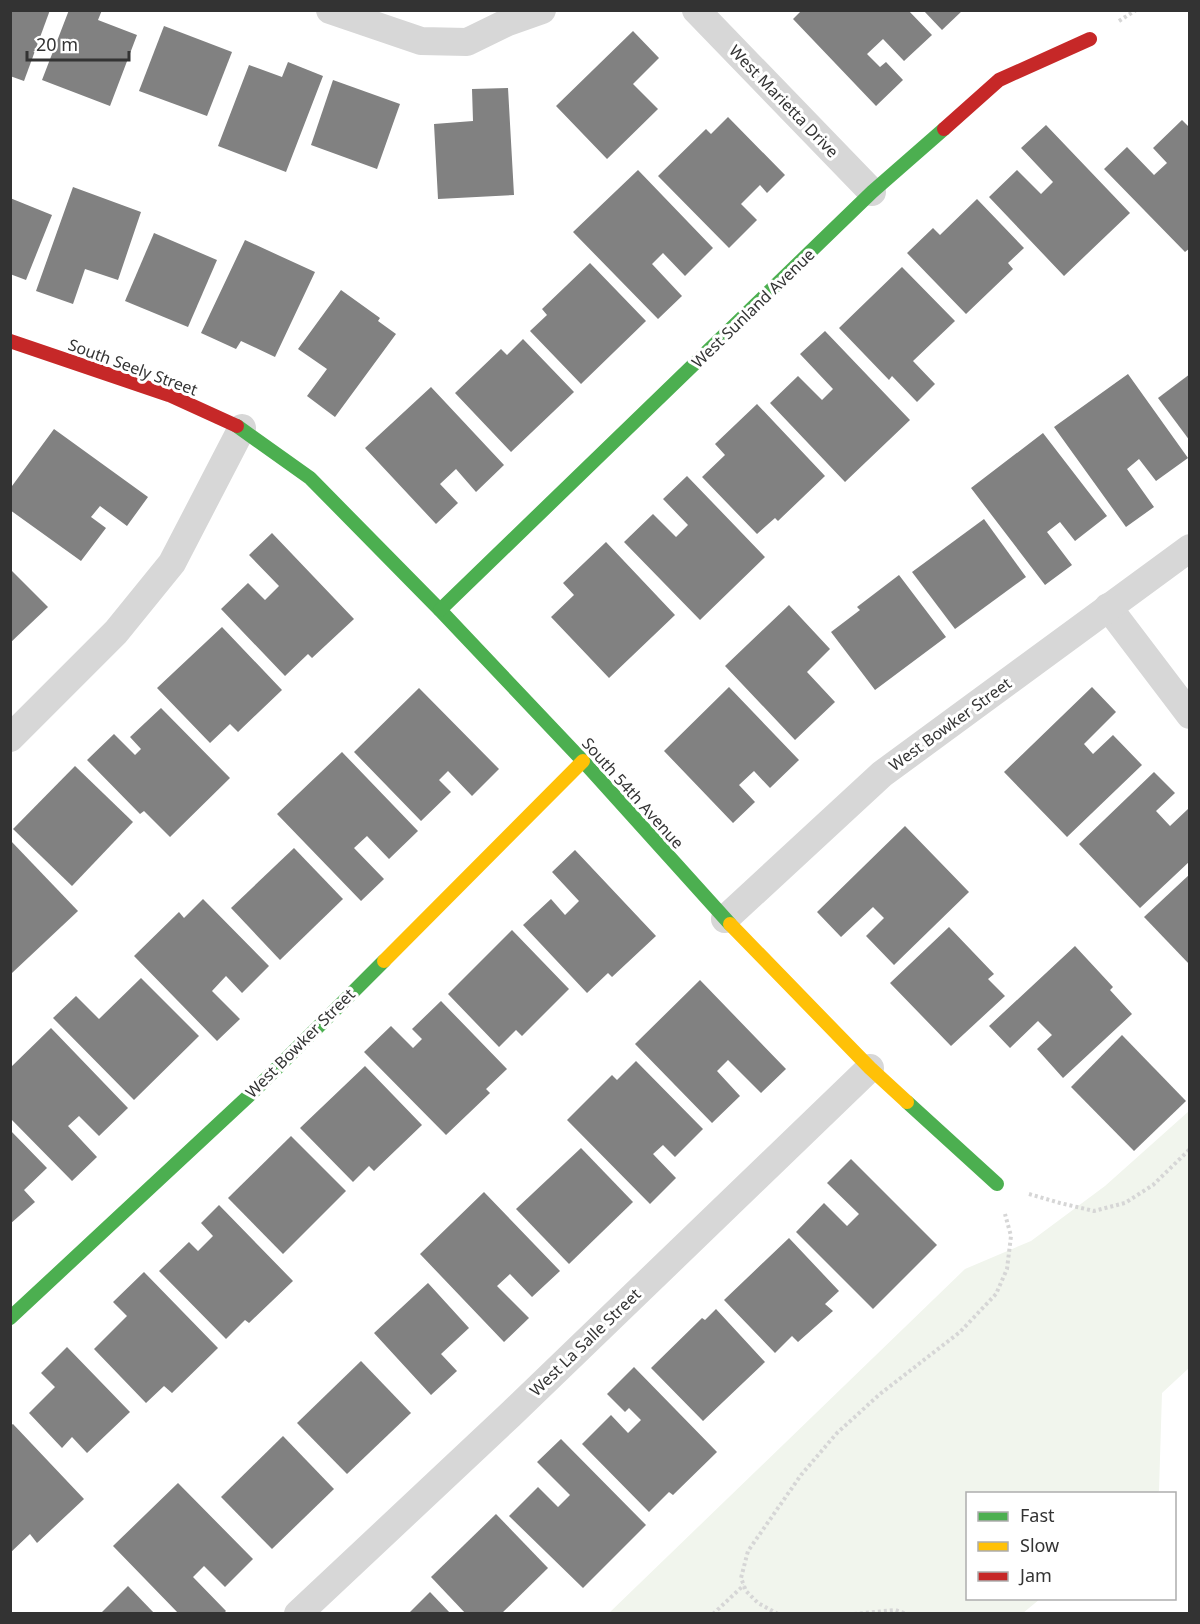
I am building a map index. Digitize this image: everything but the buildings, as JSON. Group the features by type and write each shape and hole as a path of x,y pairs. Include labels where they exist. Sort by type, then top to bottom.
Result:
{"street":[{"path":"330,10 421,41 467,42 508,22 542,10"},
{"name":"West Marietta Drive","path":"696,10 872,192"},
{"name":"West Sunland Avenue","path":"440,610 872,192 999,80 1090,39"},
{"name":"South Seely Street","path":"10,341 169,395 242,428"},
{"path":"10,738 116,632 172,562 242,428"},
{"name":"South 54th Avenue","path":"242,428 310,478 440,610 583,761 725,919 870,1068 997,1184"},
{"name":"West Bowker Street","path":"725,919 882,774 1190,548"},
{"path":"1108,607 1190,715"},
{"name":"West Bowker Street","path":"10,1318 254,1091 583,761"},
{"name":"West La Salle Street","path":"298,1614 510,1415 870,1068"}],"path":[{"path":"997,1184 1094,1211 1125,1203 1153,1185 1190,1149"},
{"path":"778,1614 758,1603 746,1591 741,1578 748,1551 801,1474 837,1433 880,1394 960,1332 996,1294 1007,1269 1011,1236 997,1184"},
{"path":"713,1614 744,1585"},
{"path":"854,1614 896,1610 907,1614"}],"shaded area":[{"path":"1189,1111 1189,1368 1162,1393 1159,1491 966,1492 966,1600 1039,1600 1023,1613 609,1613 965,1269 1031,1241 1105,1186"}],"traffic: fast":[{"path":"440,610 872,192 944,129"},
{"path":"237,426 310,478 440,610 583,761 730,924"},
{"path":"10,1318 254,1091 384,961"},
{"path":"907,1102 997,1184"}],"traffic: slow":[{"path":"384,961 583,761"},
{"path":"730,924 870,1068 907,1102"}],"traffic: jam":[{"path":"944,129 999,80 1090,39"},
{"path":"10,341 169,395 237,426"}]}
